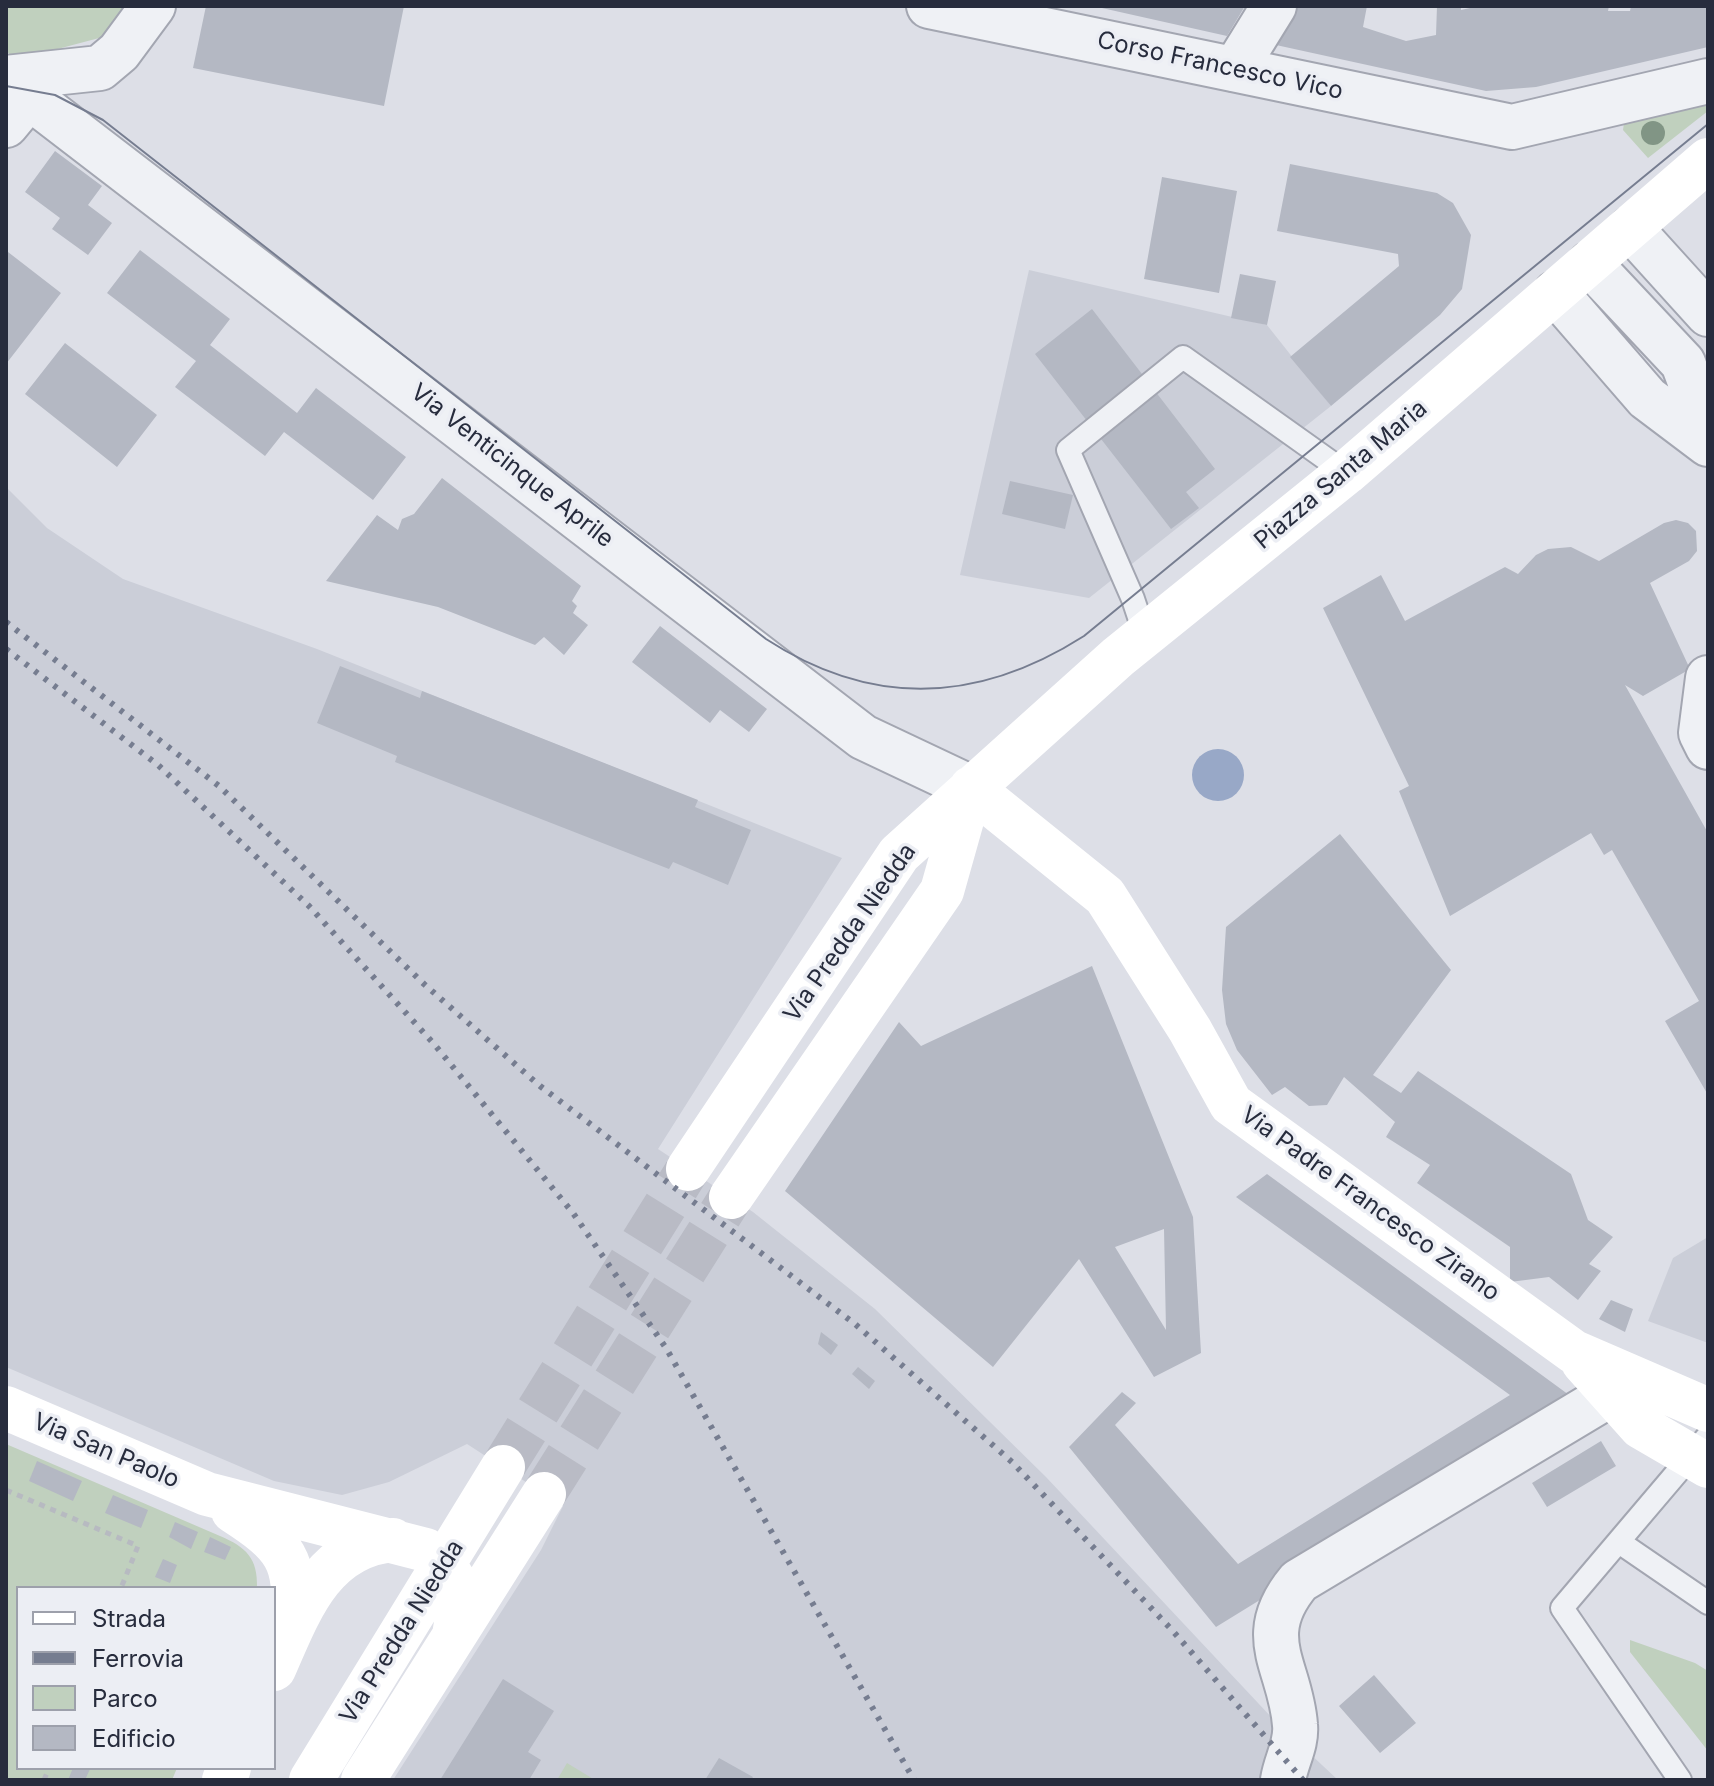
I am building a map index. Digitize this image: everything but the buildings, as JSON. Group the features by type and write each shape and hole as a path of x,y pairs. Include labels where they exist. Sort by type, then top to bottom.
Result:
{"main road":[{"name":"Piazza Santa Maria","path":"971,788 1145,635 1346,473 1708,160"},
{"name":"Via Predda Niedda","path":"688,1169 899,854 971,788"},
{"name":"Via Predda Niedda","path":"731,1197 942,891 971,788"},
{"name":"Via Padre Francesco Zirano","path":"971,788 1105,896 1190,1030 1231,1104 1574,1352 1708,1410"},
{"name":"Via Padre Francesco Zirano","path":"1574,1352 1641,1427 1703,1453"},
{"name":"Via San Paolo","path":"6,1408 207,1494 353,1534 392,1540"},
{"name":"Via Predda Niedda","path":"282,1651 316,1581 327,1570 354,1550 375,1541 417,1539 440,1531 498,1476 311,1780"},
{"name":"Via San Paolo","path":"207,1494 281,1545 291,1565 295,1590 282,1651"},
{"name":"Via Predda Niedda","path":"363,1780 544,1494"},
{"path":"392,1540 426,1550 444,1564 458,1588 460,1608 454,1635"}],"street":[{"path":"12,95 100,68 119,52 153,6"},
{"name":"Corso Francesco Vico","path":"929,6 1005,13 1235,69 1512,127 1708,81"},
{"path":"1235,69 1274,6"},
{"name":"Via Venticinque Aprile","path":"12,95 66,123 863,737 971,788"},
{"path":"1631,229 1708,314"},
{"path":"1590,264 1683,363 1708,430"},
{"path":"1556,293 1647,398 1708,444"},
{"path":"1708,678 1701,733 1708,747"},
{"path":"1283,1780 1296,1732 1277,1659 1276,1624 1281,1608 1299,1581 1611,1394"}],"lane":[{"path":"1145,635 1133,599 1068,450 1183,357 1346,473"},
{"path":"1680,1780 1562,1608 1703,1453"},
{"path":"1619,1542 1708,1603"}],"path":[{"path":"6,1490 138,1546 122,1586"}],"shaded area":[{"path":"1029,270 1267,325 1331,406 1089,598 960,575"},
{"path":"6,487 47,528 123,579 317,649 842,858 658,1149 753,1212 875,1309 1046,1477 1274,1720 1338,1780 393,1780 541,1550 563,1506 467,1444 389,1482 342,1495 274,1481 6,1367"},
{"path":"1708,1237 1708,1343 1648,1321 1673,1258"}],"green space":[{"path":"6,6 140,6 118,33 16,60 6,51"},
{"path":"1708,104 1708,111 1648,158 1623,130 1624,123 1631,120"},
{"path":"6,1444 229,1540 243,1549 253,1561 257,1586 16,1586 16,1770 176,1770 172,1780 6,1780"},
{"path":"1630,1640 1695,1663 1708,1671 1708,1751 1630,1652"},
{"path":"567,1763 595,1780 557,1780"}],"water":[{"path":"1218,749 1236,757 1244,775 1236,793 1218,801 1200,793 1192,775 1200,757"}],"tunnel":[{"path":"503,1467 688,1169"},
{"path":"544,1494 731,1197"}],"tram line":[{"path":"6,86 55,95 103,120 766,639 806,661 846,677 886,686 925,688 965,685 1005,674 1045,658 1084,636 1708,124"}],"railway":[{"path":"6,622 219,786 424,984 540,1086 855,1324 1012,1462 1172,1630 1303,1780"},
{"path":"6,649 158,765 309,906 434,1044 573,1213 666,1348 914,1780"}]}
